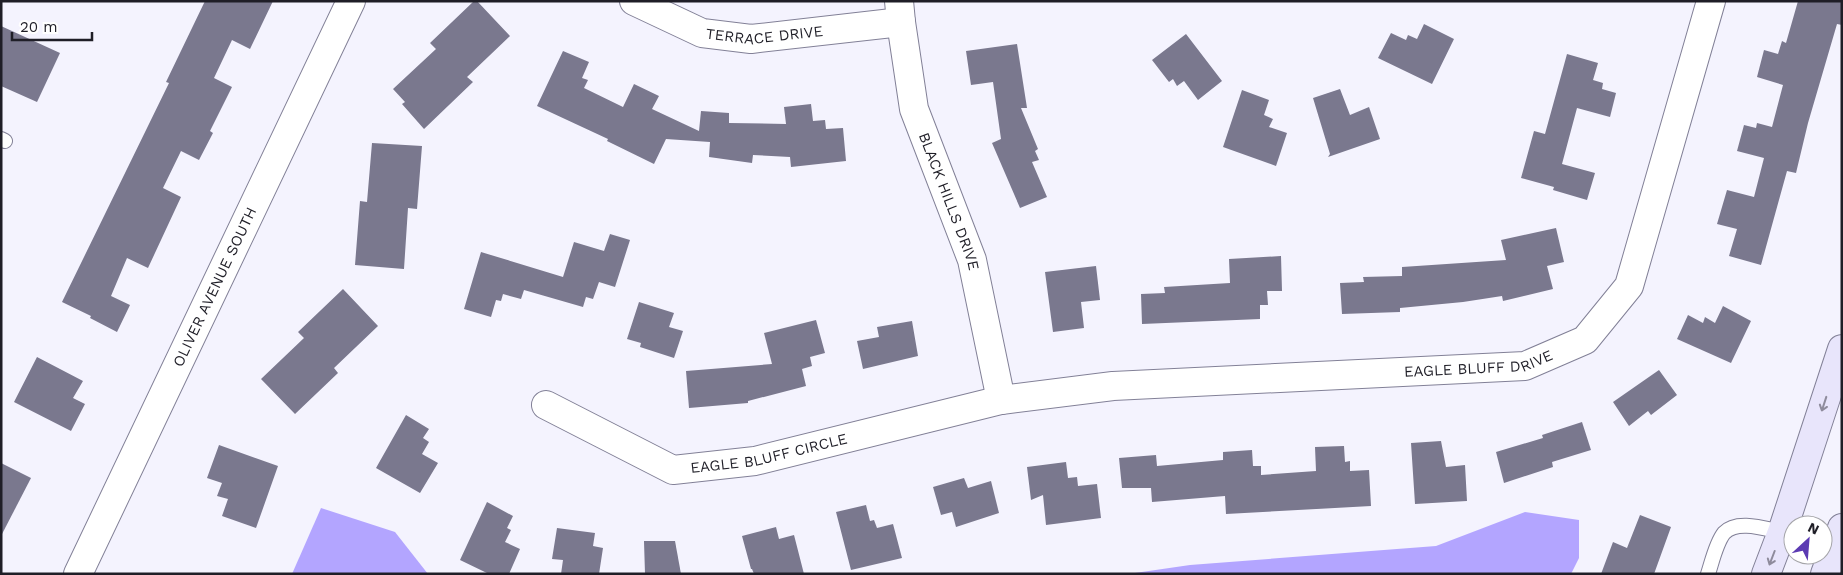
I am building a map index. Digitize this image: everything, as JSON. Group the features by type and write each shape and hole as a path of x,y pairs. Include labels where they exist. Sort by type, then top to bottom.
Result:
{"main road":[{"path":"1766,574 1782,532 1841,355"},
{"path":"1825,574 1842,528"}],"street":[{"name":"OLIVER AVENUE SOUTH","path":"78,574 352,1"},
{"name":"TERRACE DRIVE","path":"634,1 702,33 751,39 900,12"},
{"name":"EAGLE BLUFF DRIVE","path":"1001,400 1113,386 1525,366 1585,340 1629,286 1711,1"},
{"name":"BLACK HILLS DRIVE","path":"900,12 914,109 972,260 1001,400"},
{"name":"EAGLE BLUFF CIRCLE","path":"546,404 673,470 755,461 1001,400"}],"lane":[{"path":"1708,574 1724,533 1733,527 1746,526 1782,532"}],"shaded area":[{"path":"321,508 395,532 428,574 292,574"},
{"path":"1525,512 1579,520 1579,558 1571,574 1128,574 1190,565 1436,546"}],"building":[{"path":"205,1 273,1 250,49 232,40 214,78 232,87 210,131 213,133 199,160 181,151 163,188 181,197 148,268 127,258 111,296 130,305 117,332 90,318 91,316 62,302 169,83 166,82"},
{"path":"474,1 477,1 510,36 467,77 473,82 424,129 402,104 405,102 393,89 436,49 430,43"},
{"path":"1798,1 1842,1 1842,25 1837,24 1808,123 1796,173 1787,171 1761,265 1729,256 1737,229 1717,224 1727,190 1754,197 1764,158 1737,151 1744,125 1756,128 1757,123 1772,127 1783,85 1757,77 1764,50 1778,54 1782,41 1786,43"},
{"path":"1424,24 1454,39 1432,84 1378,58 1391,33 1406,40 1408,35 1417,39"},
{"path":"1,26 60,53 37,102 1,86"},
{"path":"1186,34 1222,81 1198,100 1184,81 1177,86 1173,79 1169,82 1152,60"},
{"path":"1017,44 1027,108 1021,108 1038,149 1035,151 1039,160 1032,162 1047,197 1020,208 992,143 1001,139 993,82 971,85 966,51"},
{"path":"563,51 589,62 582,78 588,80 584,88 623,107 634,84 659,96 652,109 699,131 701,111 729,113 729,123 786,124 784,107 811,104 813,121 825,120 826,129 843,128 846,161 791,167 790,157 753,155 752,163 709,157 710,142 666,139 654,164 607,141 608,139 537,106"},
{"path":"1567,54 1598,63 1593,80 1603,83 1602,89 1616,93 1610,117 1577,108 1562,164 1595,173 1587,200 1553,190 1554,187 1521,178 1534,131 1545,134"},
{"path":"1340,89 1350,115 1369,107 1380,139 1328,157 1330,154 1313,98"},
{"path":"1242,90 1269,100 1264,115 1273,119 1269,127 1287,133 1276,166 1223,147"},
{"path":"372,143 422,146 417,209 408,208 404,269 355,265 360,201 367,202"},
{"path":"1556,228 1564,262 1547,266 1553,289 1503,301 1502,296 1400,308 1400,312 1342,314 1340,283 1364,282 1363,277 1402,276 1402,267 1506,260 1501,240"},
{"path":"610,234 630,240 615,287 599,282 593,299 586,297 583,307 524,290 521,299 503,294 501,301 496,300 491,317 464,309 481,252 563,277 574,242 604,251"},
{"path":"1281,256 1282,291 1267,291 1268,305 1260,305 1260,319 1142,324 1141,294 1165,293 1164,287 1230,283 1229,259"},
{"path":"1096,266 1100,300 1081,302 1084,328 1053,332 1045,272"},
{"path":"343,289 378,326 334,368 338,373 295,414 261,379 304,338 298,332"},
{"path":"639,302 674,313 669,327 683,331 674,358 640,347 641,343 627,339"},
{"path":"1723,306 1751,321 1731,363 1677,339 1688,315 1703,323 1705,317 1715,323"},
{"path":"816,320 825,353 810,357 812,366 802,369 806,386 748,401 748,403 689,408 686,371 772,364 764,333"},
{"path":"912,321 918,356 863,369 857,341 879,337 877,327"},
{"path":"37,357 83,381 73,398 85,404 71,431 14,402"},
{"path":"1659,370 1677,395 1651,415 1648,411 1629,426 1613,402"},
{"path":"406,415 429,429 423,438 429,442 422,454 438,463 420,493 376,468"},
{"path":"1582,422 1591,450 1552,462 1553,467 1504,483 1496,452 1543,438 1542,435"},
{"path":"1441,441 1446,467 1465,465 1467,501 1415,504 1411,443"},
{"path":"219,445 278,466 256,528 222,516 228,499 217,496 222,483 207,478"},
{"path":"1344,446 1345,462 1350,461 1350,471 1369,470 1371,506 1226,514 1225,496 1152,502 1151,488 1122,488 1119,458 1156,455 1157,466 1223,460 1223,452 1252,450 1253,466 1261,466 1261,475 1316,471 1315,447"},
{"path":"1066,462 1068,478 1077,477 1078,486 1097,484 1101,518 1046,525 1043,495 1031,500 1027,467"},
{"path":"1,463 31,478 1,536"},
{"path":"964,478 968,488 991,481 999,513 956,527 952,512 941,515 933,487"},
{"path":"487,502 513,516 507,528 511,530 505,542 520,549 509,574 489,574 460,560"},
{"path":"866,505 870,521 874,520 877,528 893,524 902,558 851,570 836,512"},
{"path":"1640,515 1671,527 1654,574 1601,574 1613,542 1627,548"},
{"path":"776,527 779,539 794,535 804,574 754,574 751,569 742,536"},
{"path":"557,528 595,533 593,546 603,548 599,574 561,574 563,560 552,559"},
{"path":"644,541 675,541 681,574 645,574"}]}
